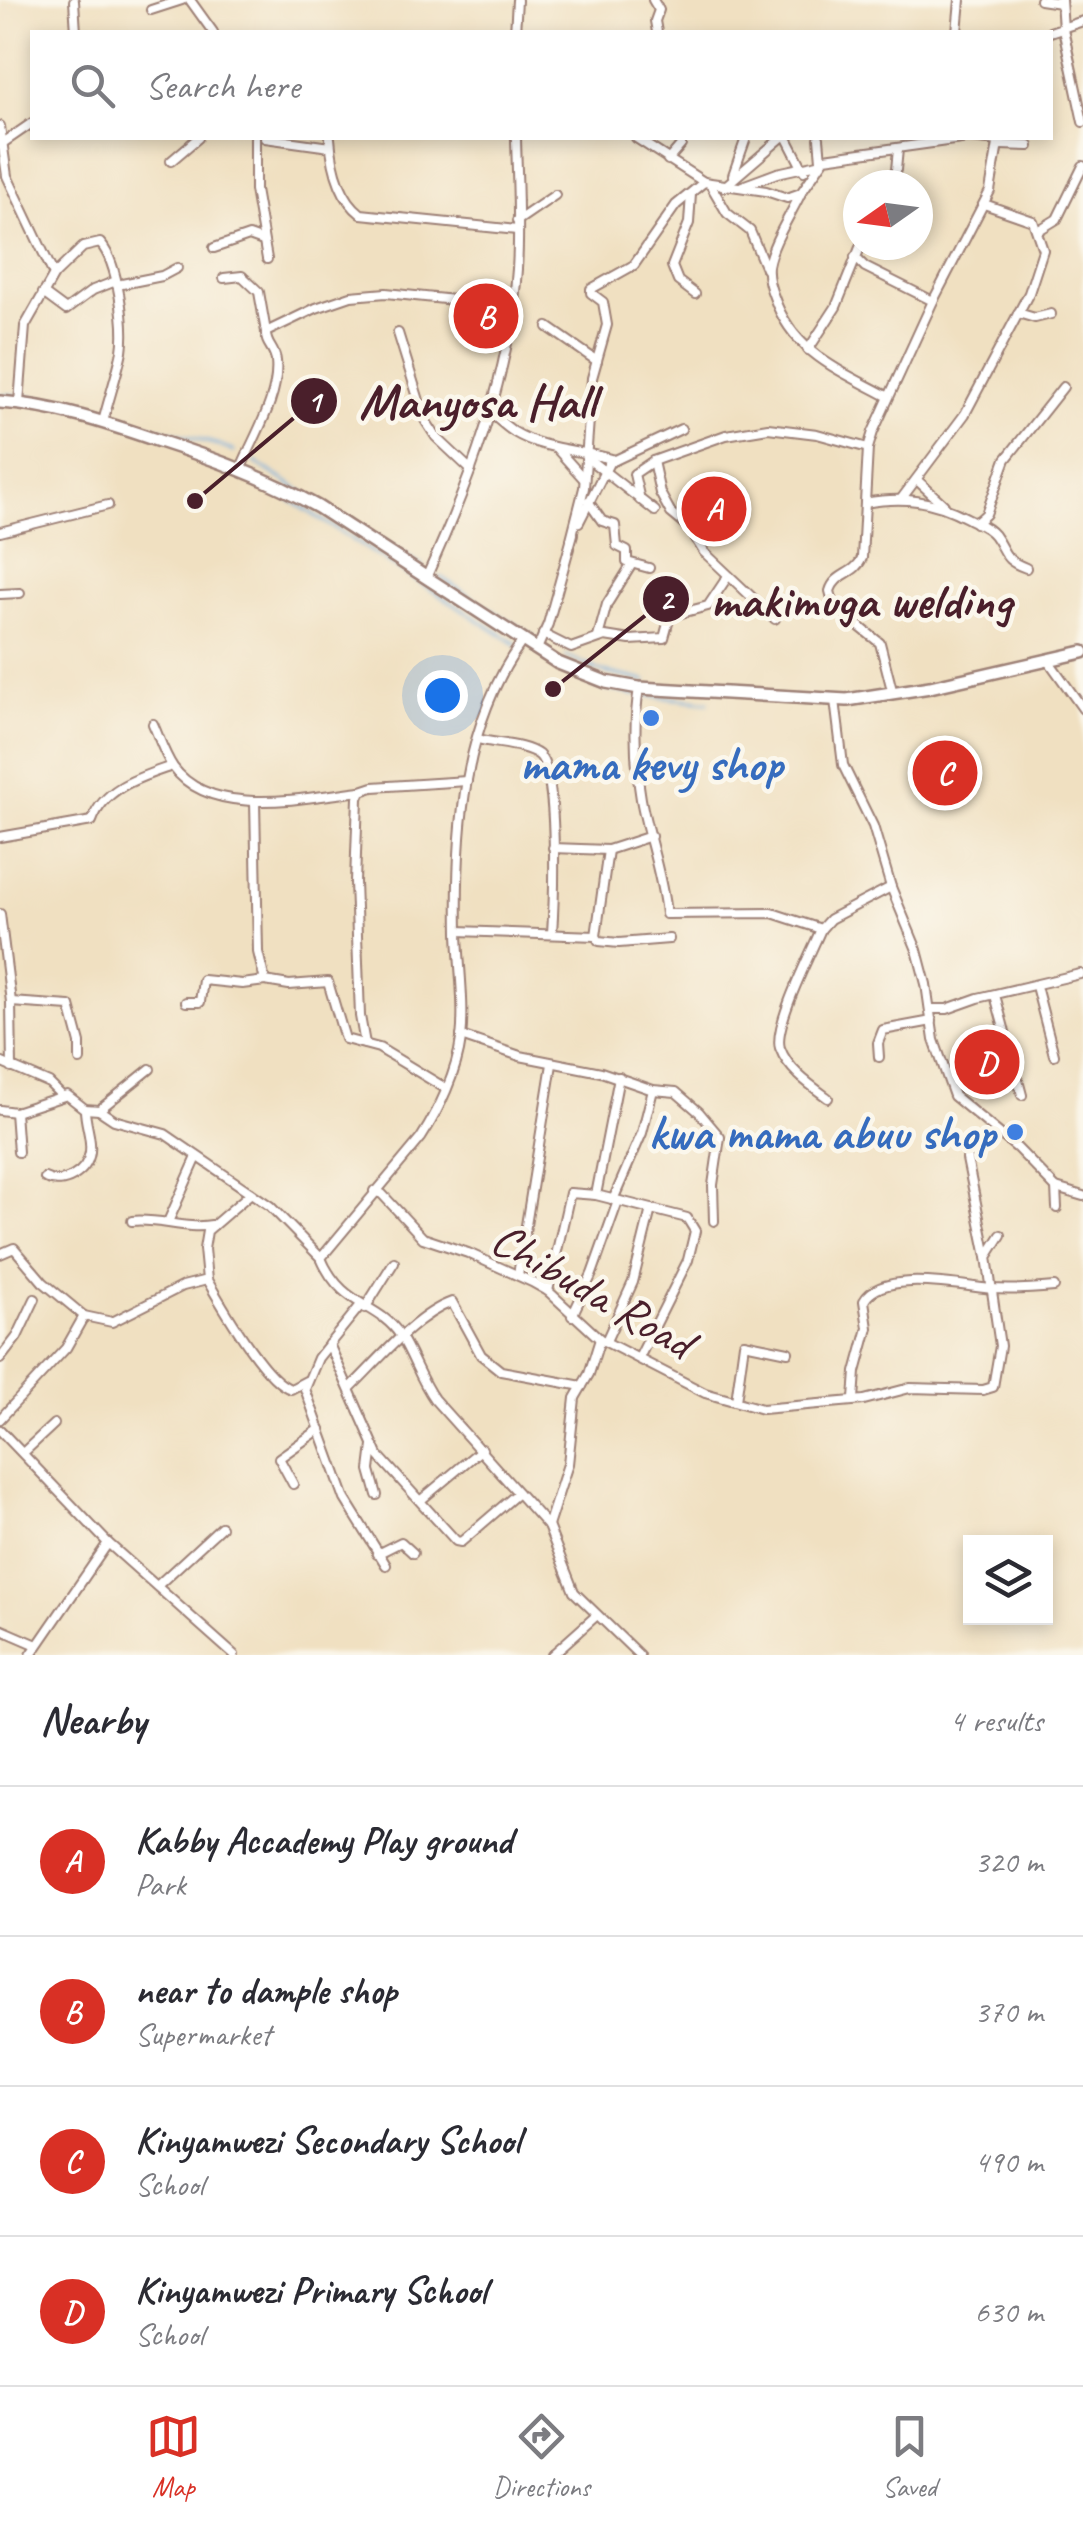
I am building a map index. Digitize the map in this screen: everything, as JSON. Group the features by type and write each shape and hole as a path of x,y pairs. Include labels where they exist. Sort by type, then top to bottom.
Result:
{"main road":[{"path":"0,402 103,422 241,468 318,507 580,673 638,688 835,700 893,694 1083,652"}],"street":[{"path":"151,10 182,0"},
{"path":"190,0 212,30"},
{"path":"515,30 517,0"},
{"path":"653,0 660,10 657,30"},
{"path":"957,30 960,0"},
{"path":"1040,0 1061,2 1083,122"},
{"path":"74,1 76,30"},
{"path":"1053,31 1083,21"},
{"path":"0,142 30,123"},
{"path":"0,126 0,142 14,196 54,275"},
{"path":"171,161 196,140"},
{"path":"255,140 254,190 267,259"},
{"path":"298,140 330,142 345,195 361,214 517,225 555,195"},
{"path":"426,578 471,470 489,412 514,297 516,140"},
{"path":"639,140 707,183 727,213 750,231 768,272 778,309 795,337 840,374 887,396"},
{"path":"668,160 682,140"},
{"path":"728,183 745,140"},
{"path":"728,183 782,140"},
{"path":"785,140 810,178"},
{"path":"768,272 800,193 820,162 819,140"},
{"path":"738,188 820,162 962,140"},
{"path":"893,694 880,643 834,606 830,591 837,578 859,565 868,448 887,396 984,204 1000,141 1030,146"},
{"path":"896,170 898,149"},
{"path":"1038,230 1057,219 1083,166"},
{"path":"537,649 584,483 592,378 606,336 607,318 603,302 591,290 634,265 676,204 707,183 728,183 787,198 800,193"},
{"path":"691,194 690,223 672,266 678,281 694,294"},
{"path":"902,498 965,414 1041,264 1043,250 1033,221 984,204"},
{"path":"214,248 241,237 263,240"},
{"path":"19,403 25,326 54,275 83,248 100,242 106,249 116,283 122,349 103,422"},
{"path":"808,350 836,307 854,260"},
{"path":"858,260 933,300"},
{"path":"43,293 66,310 93,290 162,276 177,268"},
{"path":"224,278 242,276 259,292 266,343 276,356 274,389 241,468"},
{"path":"266,332 351,296 386,294 454,300 514,297"},
{"path":"1018,312 1035,318 1050,314"},
{"path":"548,326 597,361"},
{"path":"398,332 425,420 436,437 471,470"},
{"path":"976,522 986,514 1006,460 1063,387"},
{"path":"489,412 516,433 615,460"},
{"path":"640,500 634,474 652,462 726,436 768,428 817,434 868,448"},
{"path":"571,539 602,471 615,460 682,429"},
{"path":"554,446 584,483 589,503 602,521 616,525 617,546 626,550 625,559 649,568"},
{"path":"585,454 655,511"},
{"path":"652,462 666,507 688,527 698,546 775,619"},
{"path":"917,480 948,508"},
{"path":"866,504 902,498 948,508 994,534 1008,560 1026,568"},
{"path":"0,532 108,505"},
{"path":"598,637 607,604 632,564"},
{"path":"543,634 571,648 598,637 664,638 670,616 708,606 728,576"},
{"path":"0,594 20,593"},
{"path":"320,1258 421,1138 457,1059 462,1036 458,850 467,781 504,668 524,640"},
{"path":"1048,660 1083,709"},
{"path":"638,688 638,775 666,914 772,914 821,929"},
{"path":"835,700 843,765 873,826 891,887 917,950 942,1069 954,1096 1018,1148 1056,1188 1083,1196"},
{"path":"153,724 172,766 211,794 254,801 304,799 396,784 467,781"},
{"path":"478,739 535,752 544,762 550,784 553,848 552,933"},
{"path":"0,836 92,821 112,792 172,766"},
{"path":"360,791 354,840 360,1016 365,1044"},
{"path":"254,801 258,952 265,981"},
{"path":"553,848 608,850 650,836"},
{"path":"596,936 608,850"},
{"path":"828,1098 791,1066 778,1042 778,1033 821,929 830,919 891,887"},
{"path":"0,914 11,1002 12,1068"},
{"path":"458,930 596,936 603,942 619,943 669,939"},
{"path":"930,1009 947,1009 1080,974"},
{"path":"186,1002 200,1002 203,980 289,985 328,982 344,1039 379,1048 445,1088"},
{"path":"1036,986 1054,1055"},
{"path":"996,995 1022,1095"},
{"path":"11,1002 70,1006 80,1042 80,1060"},
{"path":"879,1058 878,1043 883,1030 932,1021"},
{"path":"462,1036 552,1064 619,1076 653,1090 670,1090 683,1096 720,1138 713,1185 714,1221"},
{"path":"0,1062 49,1083 61,1095"},
{"path":"518,1276 552,1064"},
{"path":"99,1110 150,1069"},
{"path":"596,1196 619,1076"},
{"path":"572,1316 592,1274 642,1133 653,1090"},
{"path":"0,1110 15,1112 61,1095 71,1097 84,1109 99,1110 114,1120 165,1134 270,1206 320,1258 335,1285 401,1338 422,1382 548,1526 574,1592 640,1655"},
{"path":"45,1178 54,1183 65,1182 86,1162 90,1150 84,1109"},
{"path":"15,1112 18,1152"},
{"path":"168,1222 197,1157"},
{"path":"967,1159 991,1289"},
{"path":"1056,1188 1056,1208"},
{"name":"Chibuda Road","path":"374,1191 382,1194 423,1238 548,1291 603,1340 694,1389 762,1408 854,1400 910,1388 992,1387 1000,1346 991,1289"},
{"path":"548,1291 568,1196 574,1192 687,1218 693,1224 696,1238 668,1304 638,1358"},
{"path":"250,1194 207,1231 207,1280 280,1385 291,1388 306,1380 328,1344 362,1307 394,1262"},
{"path":"548,1526 568,1464 572,1414 633,1282 650,1210"},
{"path":"132,1221 212,1224"},
{"path":"987,1257 1001,1235"},
{"path":"0,1254 14,1248 43,1282 84,1316 112,1322 183,1286 207,1280"},
{"path":"854,1400 856,1372 868,1328 866,1295 884,1286 917,1282 991,1289 1054,1287"},
{"path":"0,1358 36,1299"},
{"path":"350,1388 401,1338 452,1302 481,1355 501,1370 582,1386"},
{"path":"0,1419 66,1348 84,1316"},
{"path":"736,1401 744,1342 788,1352"},
{"path":"328,1344 378,1455 453,1538 461,1542 518,1493"},
{"path":"306,1380 306,1396 345,1499 386,1566"},
{"path":"24,1452 54,1424"},
{"path":"0,1430 108,1543 234,1655"},
{"path":"293,1484 278,1458 320,1430"},
{"path":"0,1451 8,1441"},
{"path":"373,1446 370,1470 377,1496"},
{"path":"421,1500 482,1449"},
{"path":"157,1586 220,1527"},
{"path":"377,1554 400,1542 413,1553"},
{"path":"32,1655 108,1543"},
{"path":"552,1655 597,1614"},
{"path":"0,1629 37,1645"}],"waterway":[{"path":"0,395 16,395"},
{"path":"25,396 95,411"},
{"path":"112,417 234,452"},
{"path":"255,462 304,493"},
{"path":"278,492 516,644"},
{"path":"366,532 422,566"},
{"path":"440,577 534,637"},
{"path":"566,656 600,671 646,681"},
{"path":"559,669 594,686 636,695"},
{"path":"642,695 708,702"}],"place":[{"name":"near to dample shop","path":"486,316"},
{"name":"Manyosa Hall","path":"195,501"},
{"name":"Kabby Accademy Play ground","path":"714,509"},
{"name":"makimuga welding","path":"553,689"},
{"name":"mama kevy shop","path":"651,718"},
{"name":"Kinyamwezi Secondary School","path":"945,773"},
{"name":"Kinyamwezi Primary School","path":"987,1062"},
{"name":"kwa mama abuu shop","path":"1015,1132"}]}
